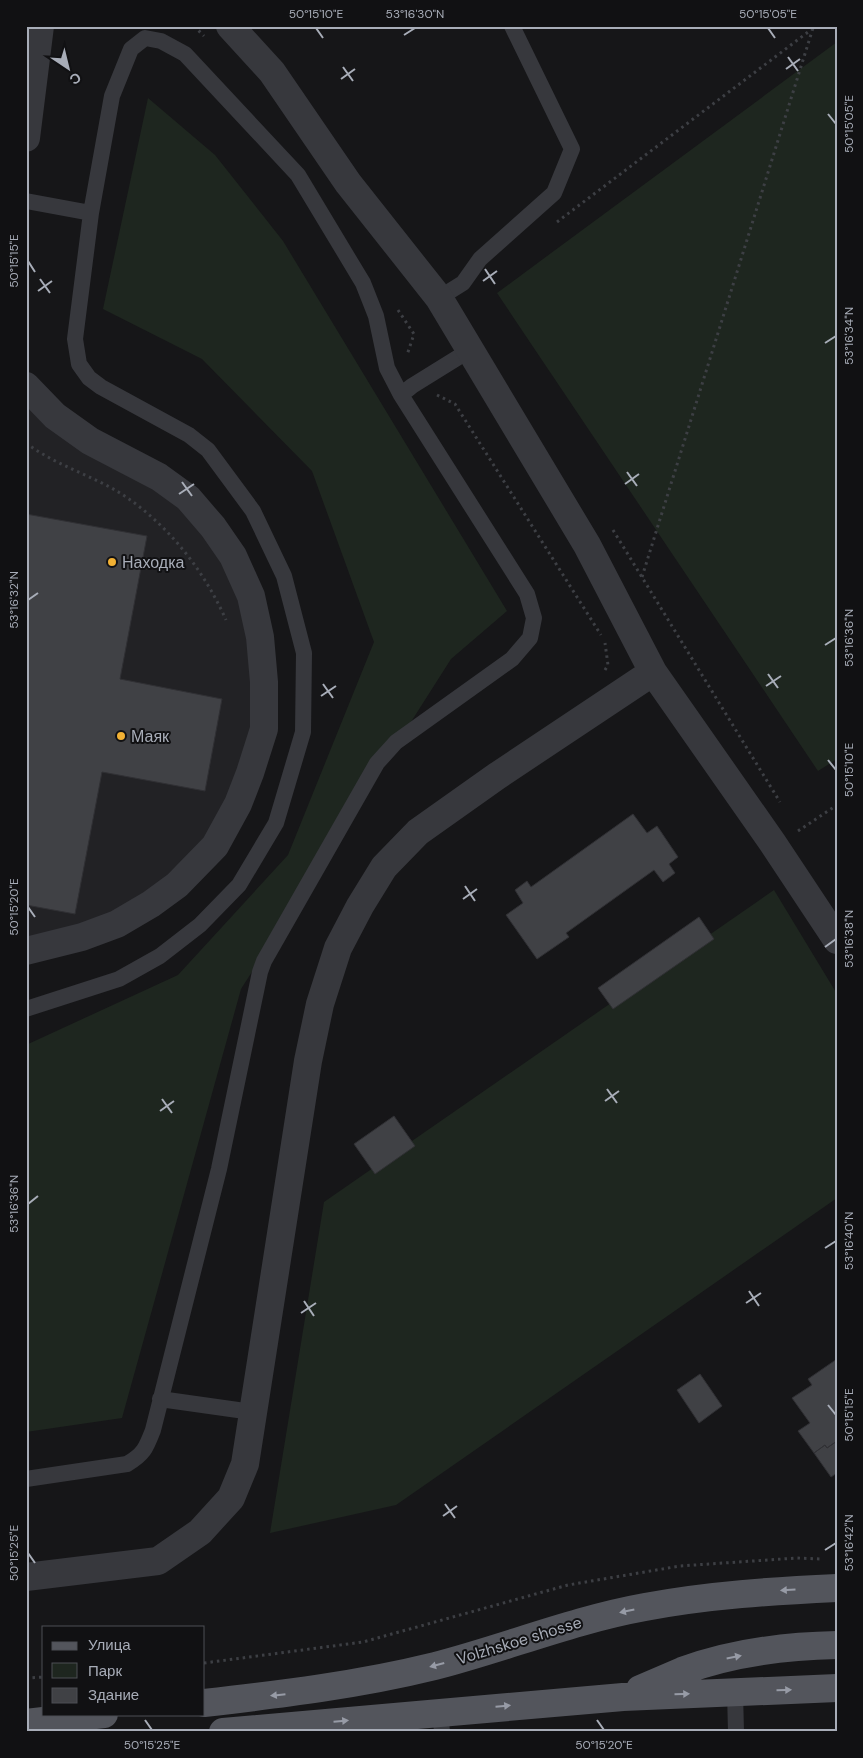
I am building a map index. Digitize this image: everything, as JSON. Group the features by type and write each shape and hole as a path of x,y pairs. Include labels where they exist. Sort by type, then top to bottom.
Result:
{"main road":[{"name":"Volzhskoe shosse","path":"205,1703 308,1691 379,1678 436,1665 583,1620 645,1607 710,1596 837,1588"},
{"path":"622,1697 683,1671 731,1658 802,1646 837,1645"},
{"path":"222,1732 441,1722 622,1697 837,1688"},
{"path":"26,1723 87,1716"}],"street":[{"path":"26,138 40,26"},
{"path":"218,32 272,72 348,183 439,298 587,545 653,672 772,842 837,940"},
{"path":"26,386 55,416 90,441 159,477 188,498 213,527 233,556 251,596 260,637 264,682 264,729 238,804 216,846 177,885 151,904 117,924 82,937 26,952"},
{"path":"26,1578 158,1560 200,1532 231,1498 245,1464 308,1061 320,1004 338,948 360,906 384,867 418,832 497,776 653,672"}],"lane":[{"path":"439,298 462,283 480,259 554,194 572,149 512,26"},
{"path":"26,1009 119,979 160,956 200,925 239,885 276,823 304,732 304,653 284,576 253,511 208,450 190,435 101,387 89,378 79,364 75,339 92,213 112,96 131,49 145,38 161,41 185,54 298,175 363,283 376,316 387,368 407,391 527,594 534,618 530,638 512,659 396,742 377,763 264,961 260,972 219,1169 147,1446 139,1457 127,1464 26,1478"},
{"path":"26,201 92,213"},
{"path":"407,391 470,350"},
{"path":"160,1399 252,1412"},
{"path":"735,1692 736,1732"}],"path":[{"path":"194,26 218,32"},
{"path":"554,225 814,27"},
{"path":"782,806 641,578 814,27"},
{"path":"398,309 414,334 409,353 398,364 407,391 420,399 436,394 455,404 606,644 608,665 604,671"},
{"path":"26,443 72,470 120,493 160,524 198,567 226,618 228,628"},
{"path":"798,831 837,805"},
{"path":"793,823 803,839"},
{"path":"205,1663 364,1642 568,1585 680,1566 797,1558 827,1560"},
{"path":"26,1678 42,1677"}],"shaded area":[{"path":"26,381 213,527 260,637 250,773 199,862 117,924 26,948"}],"green space":[{"path":"837,42 837,759 818,771 497,293"},
{"path":"148,98 215,155 283,241 507,611 451,659 241,989 122,1418 26,1432 26,1045 178,975 288,855 374,642 312,471 202,359 103,309"},
{"path":"774,890 837,994 837,1198 396,1505 270,1533 324,1202"}],"building":[{"name":"Маяк","path":"26,514 147,536 120,679 222,699 205,791 102,772 75,914 26,905"},
{"path":"633,814 647,833 657,826 678,857 669,864 675,873 663,882 654,870 566,933 569,937 537,959 506,915 523,903 515,890 527,881 531,887"},
{"path":"699,917 714,939 613,1009 598,988"},
{"path":"394,1116 415,1146 375,1174 354,1144"},
{"path":"837,1359 837,1441 827,1448 825,1445 814,1453 798,1431 810,1423 792,1398 812,1385 808,1379"},
{"path":"700,1374 722,1406 699,1423 677,1390"},
{"path":"837,1441 837,1473 831,1477 814,1453 825,1445 827,1448"}],"place":[{"name":"Находка","path":"112,562"},
{"name":"Маяк","path":"121,736"}]}
